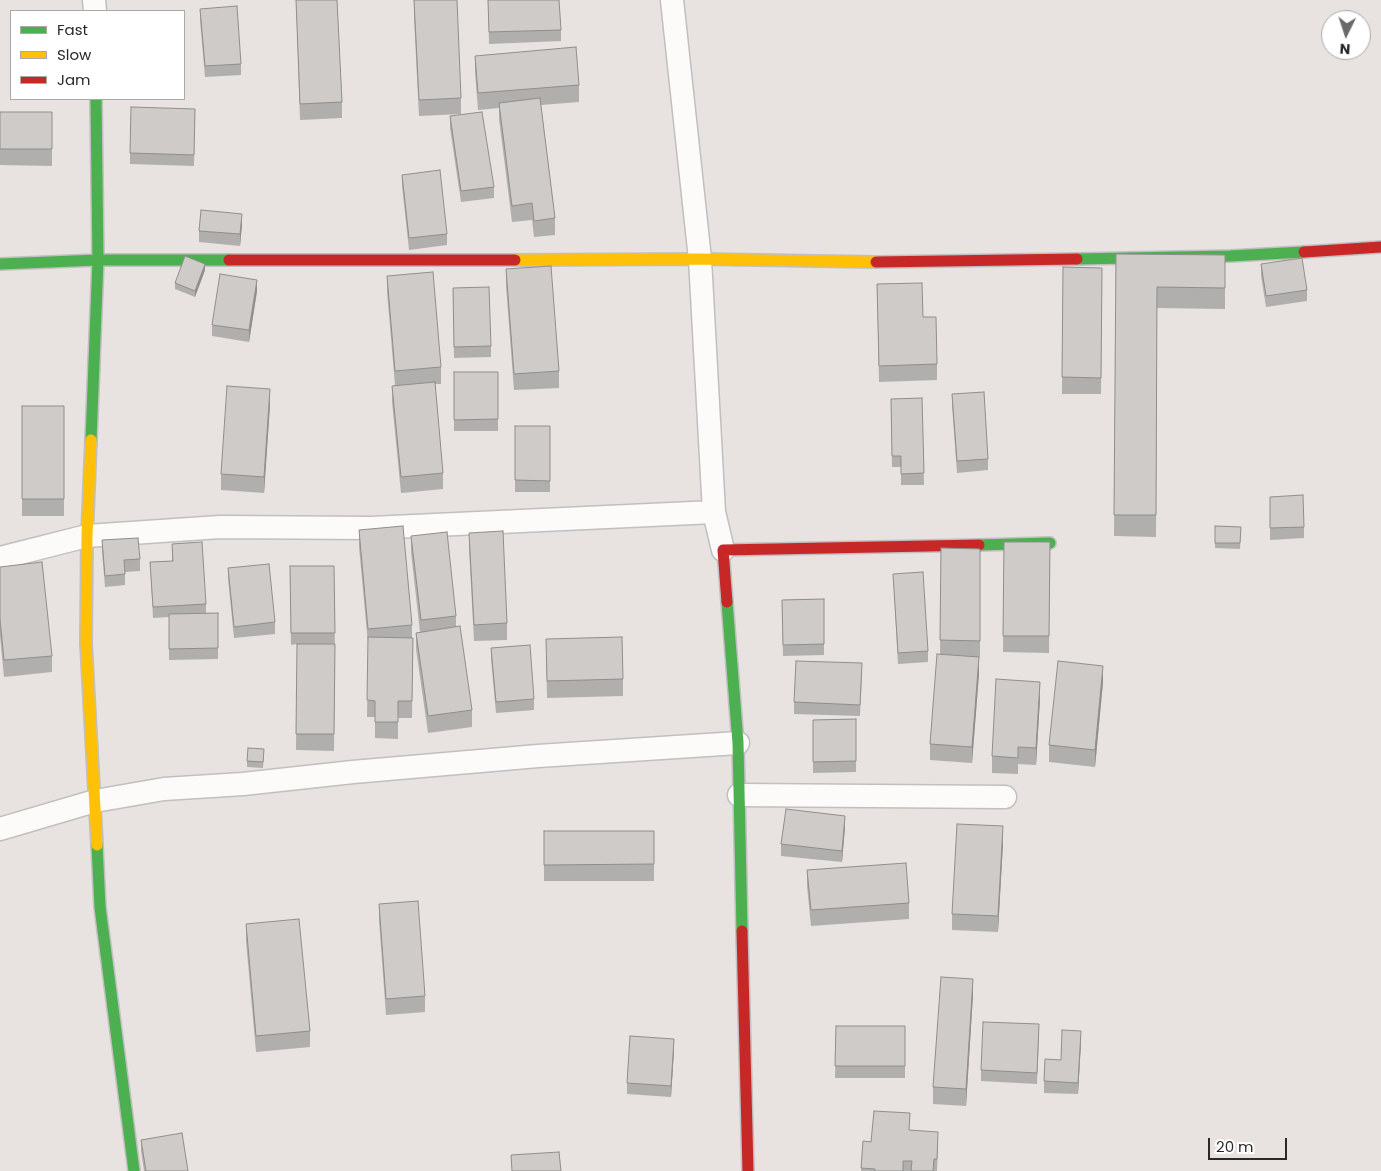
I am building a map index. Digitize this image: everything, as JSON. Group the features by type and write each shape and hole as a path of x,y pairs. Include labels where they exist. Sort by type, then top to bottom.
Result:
{"street":[{"path":"672,0 700,259 714,512 723,550 738,743 748,1171"},
{"path":"96,100 98,260 87,536 86,643 100,907 134,1171"},
{"path":"0,264 98,260 700,259 896,262 1230,256 1381,247"},
{"path":"0,558 87,536 220,527 371,528 714,512"},
{"path":"723,550 1050,543"},
{"path":"0,829 95,801 164,789 243,784 352,772 529,757 738,743"},
{"path":"739,795 1006,797"}],"building":[{"path":"296,0 337,0 342,102 300,104"},
{"path":"414,0 457,0 461,98 419,100"},
{"path":"488,0 559,0 561,30 489,32"},
{"path":"237,6 241,64 205,66 200,9"},
{"path":"576,47 579,85 478,93 475,56"},
{"path":"540,98 555,218 534,221 532,203 512,206 499,103"},
{"path":"131,107 195,109 194,155 130,153"},
{"path":"0,112 52,112 52,149 0,149"},
{"path":"482,112 494,187 461,191 450,116"},
{"path":"440,170 447,234 409,238 402,175"},
{"path":"201,210 242,214 240,234 199,231"},
{"path":"1116,254 1225,255 1225,288 1157,287 1156,515 1114,515"},
{"path":"185,256 205,264 195,291 175,283"},
{"path":"1302,258 1307,290 1266,296 1261,264"},
{"path":"551,266 559,371 514,374 506,269"},
{"path":"1063,267 1102,268 1101,378 1062,377"},
{"path":"433,272 441,367 395,371 387,276"},
{"path":"220,274 257,280 249,330 212,325"},
{"path":"922,283 923,317 936,317 937,364 879,366 877,284"},
{"path":"489,287 491,346 454,347 453,288"},
{"path":"454,372 498,372 498,419 454,420"},
{"path":"435,382 443,473 401,477 392,386"},
{"path":"227,386 270,389 264,477 221,474"},
{"path":"984,392 988,459 957,461 952,394"},
{"path":"922,398 924,473 901,474 901,456 892,456 891,399"},
{"path":"22,406 64,406 64,499 22,499"},
{"path":"515,426 550,426 550,481 515,480"},
{"path":"1303,495 1304,527 1270,528 1270,497"},
{"path":"403,526 412,625 368,629 359,530"},
{"path":"1215,526 1241,527 1240,543 1215,543"},
{"path":"503,531 507,623 474,625 469,533"},
{"path":"447,532 456,616 421,620 411,536"},
{"path":"138,538 140,559 124,560 125,574 105,576 102,540"},
{"path":"202,542 206,604 153,607 150,562 173,561 172,544"},
{"path":"1004,542 1050,542 1049,636 1003,636"},
{"path":"941,548 980,549 980,641 940,640"},
{"path":"42,562 52,656 4,660 0,619 0,567"},
{"path":"269,564 275,622 234,627 228,568"},
{"path":"290,566 334,566 335,633 291,633"},
{"path":"923,572 928,651 898,653 893,574"},
{"path":"824,599 824,644 783,645 782,600"},
{"path":"218,613 218,648 169,649 169,614"},
{"path":"460,626 472,710 428,716 416,633"},
{"path":"368,637 413,638 412,701 398,701 398,722 375,722 375,701 367,700"},
{"path":"622,637 623,679 547,681 546,639"},
{"path":"297,644 335,644 334,734 296,734"},
{"path":"530,645 534,699 496,702 491,648"},
{"path":"937,654 979,657 972,747 930,744"},
{"path":"796,661 862,663 860,705 794,702"},
{"path":"1058,661 1103,666 1095,750 1049,745"},
{"path":"996,679 1040,682 1036,748 1018,747 1018,758 992,756"},
{"path":"856,719 856,761 813,762 813,720"},
{"path":"248,748 264,749 263,762 247,761"},
{"path":"786,809 845,816 842,851 781,844"},
{"path":"957,824 1003,826 998,916 952,914"},
{"path":"544,831 654,831 654,864 544,865"},
{"path":"906,863 909,903 811,910 807,870"},
{"path":"418,901 425,996 386,999 379,904"},
{"path":"299,919 310,1031 256,1036 246,924"},
{"path":"941,977 973,979 966,1089 933,1087"},
{"path":"983,1022 1039,1024 1037,1073 981,1070"},
{"path":"836,1026 905,1026 905,1066 835,1066"},
{"path":"1062,1030 1081,1031 1078,1083 1044,1081 1045,1059 1061,1060"},
{"path":"630,1036 674,1039 671,1086 627,1083"},
{"path":"874,1111 910,1113 909,1130 938,1132 937,1159 934,1159 933,1171 911,1171 912,1161 903,1161 903,1171 875,1171 875,1169 861,1168 863,1141 871,1142"},
{"path":"182,1133 188,1171 146,1171 141,1140"},
{"path":"559,1152 561,1171 512,1171 511,1155"}],"traffic: fast":[{"path":"91,440 98,260 96,100"},
{"path":"1077,259 1230,256 1304,252"},
{"path":"0,264 98,260 229,260"},
{"path":"979,545 1050,543"},
{"path":"727,602 738,743 742,931"},
{"path":"97,845 100,907 134,1171"}],"traffic: slow":[{"path":"515,260 700,259 876,262"},
{"path":"91,440 87,536 86,643 97,845"}],"traffic: jam":[{"path":"1304,252 1381,247"},
{"path":"876,262 1077,259"},
{"path":"229,260 515,260"},
{"path":"727,602 723,550 979,545"},
{"path":"742,931 748,1171"}]}
